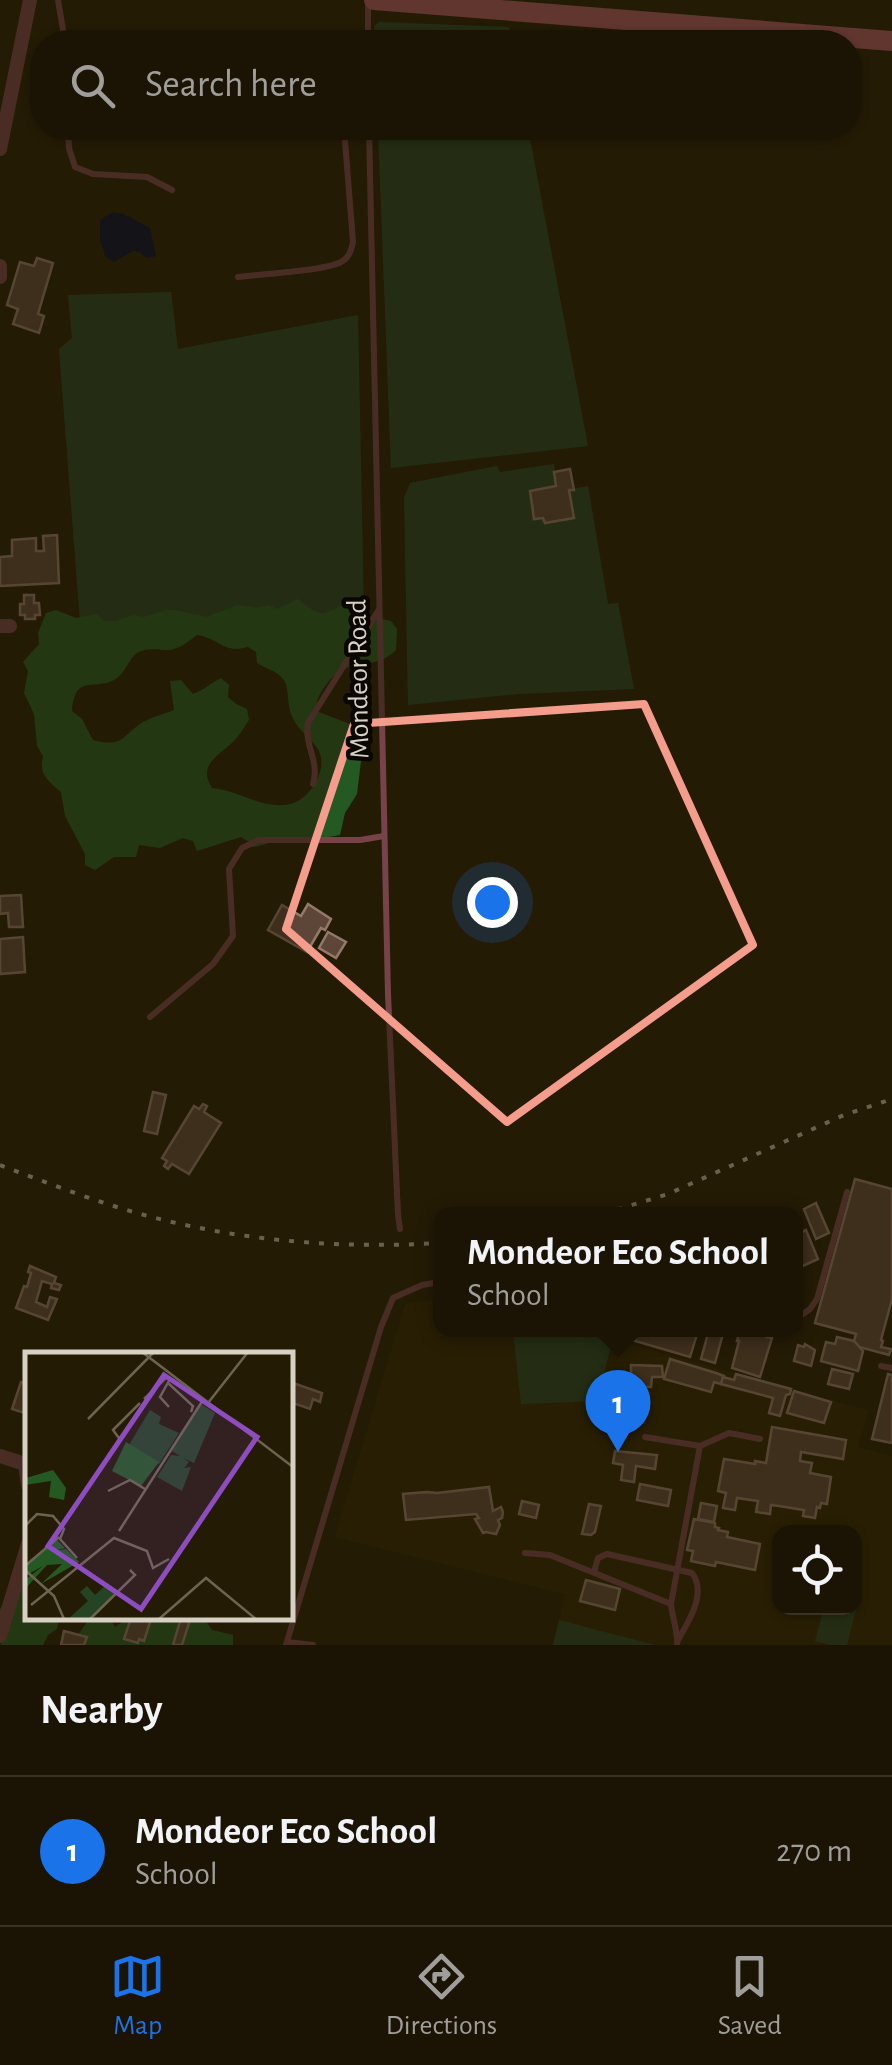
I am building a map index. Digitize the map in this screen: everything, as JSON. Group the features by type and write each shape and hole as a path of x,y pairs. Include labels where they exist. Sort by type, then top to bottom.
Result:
{"main road":[{"path":"371,0 756,30"},
{"path":"862,39 892,41"}],"street":[{"path":"0,150 30,0"},
{"path":"0,266 0,277"},
{"path":"0,1456 25,1462"},
{"path":"0,1636 25,1554"}],"lane":[{"path":"58,0 63,30"},
{"path":"369,30 371,0"},
{"path":"69,140 71,159 76,166 93,174 148,177 172,190"},
{"path":"238,277 320,268 340,263 349,255 352,242 345,140"},
{"name":"Mondeor Road","path":"369,140 388,994 400,1230"},
{"path":"314,784 318,770 308,741 308,723 379,610"},
{"path":"150,1017 213,964 233,936 229,869 242,848 259,840 360,840 385,836"},
{"path":"803,1316 817,1300 846,1192"},
{"path":"313,1645 287,1643 381,1327 393,1298 433,1283"},
{"path":"881,1366 892,1368"},
{"path":"645,1436 700,1446 729,1434 760,1439"},
{"path":"677,1643 671,1604 700,1446"},
{"path":"524,1552 550,1554 671,1604"},
{"path":"594,1572 598,1558 607,1554 692,1573 700,1590 677,1643"}],"highlighted area":[{"path":"644,704 753,945 507,1122 286,929 354,724"}],"shaded area":[{"path":"433,1300 433,1337 630,1337 629,1344 868,1410 858,1447 892,1456 892,1645 655,1645 559,1620 565,1594 335,1537 405,1304"}],"green space":[{"path":"379,22 510,30 374,30"},
{"path":"378,140 530,140 588,446 391,468"},
{"path":"171,292 178,349 358,315 364,613 80,622 59,349 72,338 68,295"},
{"path":"554,464 556,486 530,491 534,518 543,518 546,523 574,518 569,490 588,486 608,604 618,603 634,689 518,694 408,705 404,498 410,483 497,466 500,472"},
{"path":"298,599 315,611 326,613 355,601 370,616 391,621 397,629 396,650 379,661 337,673 317,702 316,711 355,726 367,740 357,794 345,813 340,835 278,840 253,847 241,837 197,851 193,841 183,838 160,848 139,845 136,857 114,857 95,870 85,865 85,854 65,816 61,792 43,772 34,714 24,693 28,671 23,662 39,644 38,633 46,613 56,610 76,618 97,614 104,621 115,621 165,610 207,617 237,605 268,605 277,609","holes":["197,635 227,647 248,647 256,652 257,663 285,682 292,716 321,759 314,785 297,802 273,805 212,788 208,767 249,720 247,709 228,697 229,685 221,678 193,694 181,680 170,681 174,710 143,722 117,742 93,740 82,719 72,711 77,691 117,678 137,653 173,649"]},
{"path":"514,1337 613,1337 597,1401 521,1404"},
{"path":"25,1566 25,1620 59,1620 57,1629 43,1645 0,1645 0,1609"},
{"path":"822,1615 855,1615 847,1645 815,1641"},
{"path":"89,1620 112,1620 115,1627 125,1620 207,1620 212,1630 233,1635 233,1645 66,1645"},
{"path":"559,1620 655,1645 553,1645"}],"water":[{"path":"113,212 150,228 156,256 147,258 133,251 114,262 105,256 100,220"}],"building":[{"path":"37,258 53,263 38,314 44,316 39,333 13,324 18,309 7,305 20,262 34,266"},
{"path":"570,469 574,518 545,523 543,518 534,519 530,491 556,486 554,472"},
{"path":"57,535 59,583 0,586 0,557 12,556 12,540 36,538 36,551 44,551 43,536"},
{"path":"24,595 34,595 34,603 39,603 40,615 35,615 35,619 20,615"},
{"path":"21,895 23,927 9,927 8,913 0,914 0,896"},
{"path":"308,904 331,919 307,952 268,930 282,905 301,916"},
{"path":"328,932 346,942 336,958 319,948"},
{"path":"23,937 25,972 0,974 0,939"},
{"path":"153,1092 166,1095 157,1134 144,1131"},
{"path":"203,1104 207,1106 204,1112 221,1123 189,1174 172,1164 168,1169 162,1158 194,1106 199,1109"},
{"path":"855,1179 892,1189 892,1299 881,1340 881,1347 891,1349 889,1355 859,1347 854,1341 856,1334 815,1323"},
{"path":"816,1203 829,1233 816,1239 804,1209"},
{"path":"806,1230 818,1259 803,1266"},
{"path":"30,1266 56,1277 54,1283 61,1285 59,1290 42,1281 36,1302 47,1307 50,1297 57,1299 48,1320 16,1308 24,1286 27,1287"},
{"path":"636,1337 696,1337 690,1357 635,1341"},
{"path":"707,1337 722,1337 715,1363 701,1359"},
{"path":"738,1337 772,1338 760,1377 732,1368"},
{"path":"837,1337 854,1341 863,1351 858,1371 821,1361 826,1342 835,1344"},
{"path":"798,1345 815,1350 811,1366 794,1361"},
{"path":"670,1359 724,1376 721,1384 714,1382 711,1392 664,1379"},
{"path":"631,1365 662,1366 663,1377 652,1377 651,1387 619,1386 620,1376 631,1376"},
{"path":"832,1369 853,1374 849,1389 828,1384"},
{"path":"736,1374 791,1389 780,1416 769,1413 773,1398 721,1384 723,1377 734,1380"},
{"path":"888,1374 892,1375 892,1443 872,1439"},
{"path":"21,1382 25,1383 25,1413 12,1409"},
{"path":"293,1383 322,1393 320,1402 313,1399 310,1409 292,1403"},
{"path":"794,1391 831,1402 824,1423 787,1413"},
{"path":"772,1427 846,1440 843,1459 801,1452 800,1461 812,1463 810,1473 831,1477 827,1504 817,1507 815,1518 803,1516 804,1510 771,1505 770,1514 756,1512 758,1501 737,1498 735,1510 723,1508 726,1493 718,1491 724,1459 766,1463"},
{"path":"615,1451 657,1455 655,1469 636,1466 634,1482 621,1480 623,1465 613,1463"},
{"path":"640,1484 671,1490 668,1506 637,1500"},
{"path":"489,1487 493,1511 501,1507 503,1512 496,1534 483,1533 476,1514 406,1520 403,1494"},
{"path":"522,1501 539,1505 536,1518 519,1514"},
{"path":"701,1503 717,1506 714,1522 698,1519"},
{"path":"589,1504 601,1506 591,1535 582,1534"},
{"path":"694,1519 715,1523 718,1530 728,1532 727,1537 760,1544 755,1570 691,1561 693,1551 687,1550"},
{"path":"586,1580 620,1589 615,1610 580,1601"},
{"path":"130,1620 151,1620 144,1641 124,1639"},
{"path":"180,1620 190,1620 182,1645 173,1645"},
{"path":"64,1631 87,1637 84,1645 61,1645"}],"railway":[{"path":"626,1207 668,1194 844,1115 892,1099"},
{"path":"0,1165 120,1208 212,1230 326,1244 433,1243"}],"place":[{"name":"Mondeor Eco School","path":"618,1452"}]}
